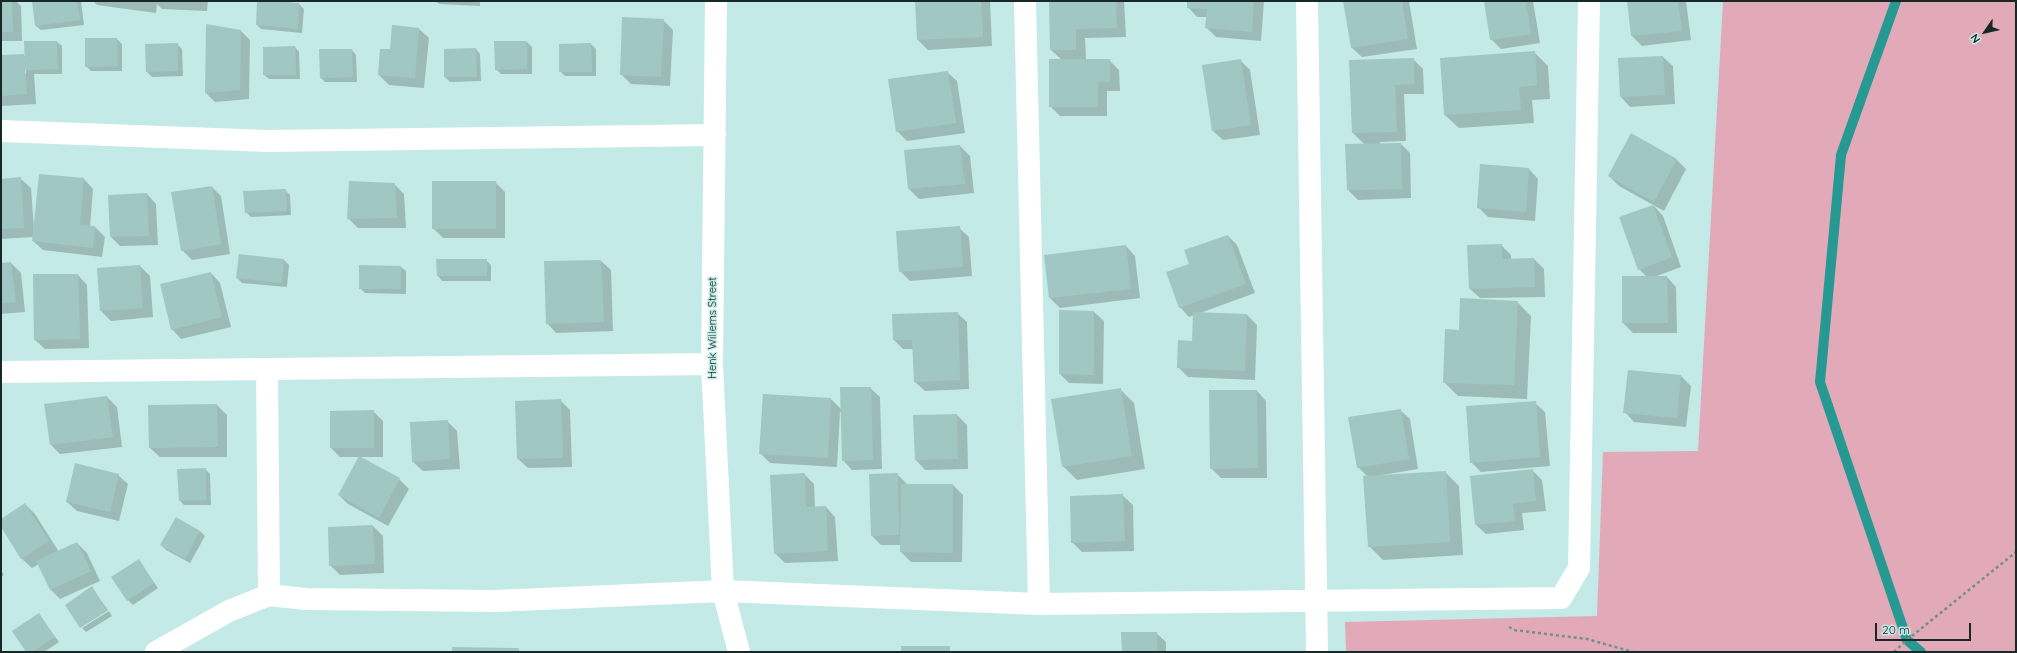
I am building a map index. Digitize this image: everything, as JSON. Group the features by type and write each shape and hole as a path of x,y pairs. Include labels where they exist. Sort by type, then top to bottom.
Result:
{"street":[{"name":"Henk Willems Street","path":"716,1 712,364 722,590 739,652"},
{"path":"1025,1 1039,604"},
{"path":"1307,1 1317,652"},
{"path":"156,652 229,611 269,595 306,599 495,601 722,590 1039,604 1561,598 1580,568 1589,1"},
{"path":"1,131 268,141 715,135"},
{"path":"1,372 712,364"},
{"path":"268,369 269,595"}],"path":[{"path":"1894,652 1906,640 2016,552"},
{"path":"1508,626 1514,630 1587,639 1634,652"}],"shaded area":[{"path":"1723,1 2016,1 2016,652 1346,652 1345,622 1597,616 1603,452 1698,451"}],"building":[{"path":"1,1 12,1 13,32 1,32"},
{"path":"32,1 77,1 80,20 35,26"},
{"path":"257,1 299,3 298,29 256,25"},
{"path":"915,1 981,1 983,37 917,40"},
{"path":"1049,1 1116,1 1117,28 1076,29 1076,50 1050,50"},
{"path":"1187,1 1254,1 1252,32 1205,28 1207,9 1187,8"},
{"path":"1343,1 1402,1 1408,39 1351,48"},
{"path":"1484,1 1526,1 1531,34 1490,40"},
{"path":"1627,1 1678,1 1682,31 1631,36"},
{"path":"622,17 664,19 661,77 620,75"},
{"path":"206,24 241,30 240,90 205,93"},
{"path":"392,25 419,28 415,78 378,75 380,49 390,49"},
{"path":"85,38 117,38 118,66 85,67"},
{"path":"24,41 57,41 58,69 25,70 27,94 1,96 1,55 24,54 25,63"},
{"path":"494,41 527,41 527,69 495,70"},
{"path":"178,43 178,71 146,72 145,44"},
{"path":"591,43 592,72 559,72 559,44"},
{"path":"295,46 296,75 263,75 263,47"},
{"path":"476,48 477,77 444,77 444,49"},
{"path":"319,49 352,49 353,77 320,78"},
{"path":"1535,51 1537,85 1519,87 1521,110 1444,115 1440,58"},
{"path":"1663,56 1665,95 1620,97 1618,58"},
{"path":"1414,58 1414,84 1395,85 1397,132 1352,133 1349,60"},
{"path":"1049,59 1110,59 1110,82 1098,82 1098,107 1049,107"},
{"path":"1241,59 1251,125 1212,131 1202,65"},
{"path":"948,71 956,123 896,132 888,79"},
{"path":"1631,133 1677,159 1654,202 1608,176"},
{"path":"1401,143 1402,189 1347,190 1345,144"},
{"path":"960,145 965,184 908,189 904,150"},
{"path":"1480,164 1529,168 1526,212 1477,208"},
{"path":"39,174 84,178 80,225 95,226 93,248 32,241"},
{"path":"21,177 24,228 1,229 1,179"},
{"path":"349,181 395,183 397,218 347,219"},
{"path":"432,181 496,181 496,229 432,229"},
{"path":"212,186 221,244 181,251 171,192"},
{"path":"286,189 287,211 245,213 243,191"},
{"path":"147,193 149,236 110,237 108,195"},
{"path":"1653,205 1672,257 1638,270 1619,217"},
{"path":"960,226 963,267 899,272 896,231"},
{"path":"1228,235 1246,284 1179,308 1166,272 1189,264 1184,250"},
{"path":"1502,244 1502,259 1534,258 1535,287 1469,289 1467,245"},
{"path":"1126,245 1131,289 1049,298 1044,255"},
{"path":"239,254 284,259 282,283 236,278"},
{"path":"436,259 487,259 487,276 437,276"},
{"path":"601,260 604,322 546,324 544,261"},
{"path":"11,262 16,302 1,304 1,263"},
{"path":"140,265 143,308 100,311 97,268"},
{"path":"359,265 401,266 401,289 359,289"},
{"path":"211,272 222,317 171,330 160,284"},
{"path":"33,274 78,274 80,339 34,340"},
{"path":"1622,276 1667,276 1668,323 1622,323"},
{"path":"1460,298 1518,301 1514,385 1443,383 1445,329 1459,330"},
{"path":"1059,310 1094,311 1094,375 1059,374"},
{"path":"958,312 960,380 914,382 912,340 893,340 892,314"},
{"path":"1193,312 1247,314 1245,371 1177,368 1178,340 1192,341"},
{"path":"1628,370 1681,375 1677,418 1623,413"},
{"path":"840,387 871,387 873,460 842,461"},
{"path":"1121,388 1132,456 1062,467 1051,399"},
{"path":"1209,390 1257,390 1258,468 1210,469"},
{"path":"763,394 831,398 828,458 759,454"},
{"path":"107,396 113,437 50,445 44,404"},
{"path":"561,399 563,458 517,459 515,401"},
{"path":"1536,401 1540,457 1470,463 1466,406"},
{"path":"217,404 218,447 149,448 148,405"},
{"path":"1401,409 1409,459 1357,468 1348,417"},
{"path":"374,410 374,448 330,448 330,411"},
{"path":"957,414 958,459 915,460 913,415"},
{"path":"448,420 450,459 412,462 410,422"},
{"path":"359,456 400,478 379,518 338,495"},
{"path":"75,463 119,474 110,512 66,502"},
{"path":"206,468 206,500 179,501 177,469"},
{"path":"1533,469 1536,501 1513,504 1515,521 1475,525 1470,476"},
{"path":"1446,471 1450,542 1368,547 1363,476"},
{"path":"805,473 806,507 826,506 828,551 774,554 770,475"},
{"path":"898,473 899,535 871,536 869,474"},
{"path":"901,484 953,484 953,553 900,552"},
{"path":"1123,494 1125,541 1071,543 1070,496"},
{"path":"25,503 49,541 21,559 1,527 1,519"},
{"path":"176,517 200,531 185,559 160,545"},
{"path":"373,525 375,564 329,566 328,527"},
{"path":"77,542 91,571 50,590 36,561"},
{"path":"139,559 154,583 127,601 111,577"},
{"path":"92,586 107,611 80,628 65,605"},
{"path":"39,613 55,637 32,652 26,652 12,631"},
{"path":"1121,632 1157,632 1157,652 1122,652"},
{"path":"901,646 950,646 950,652 901,652"},
{"path":"452,647 519,648 519,652 452,652"}],"waterway":[{"path":"1896,1 1841,155 1820,382 1907,640 1921,652"}]}
